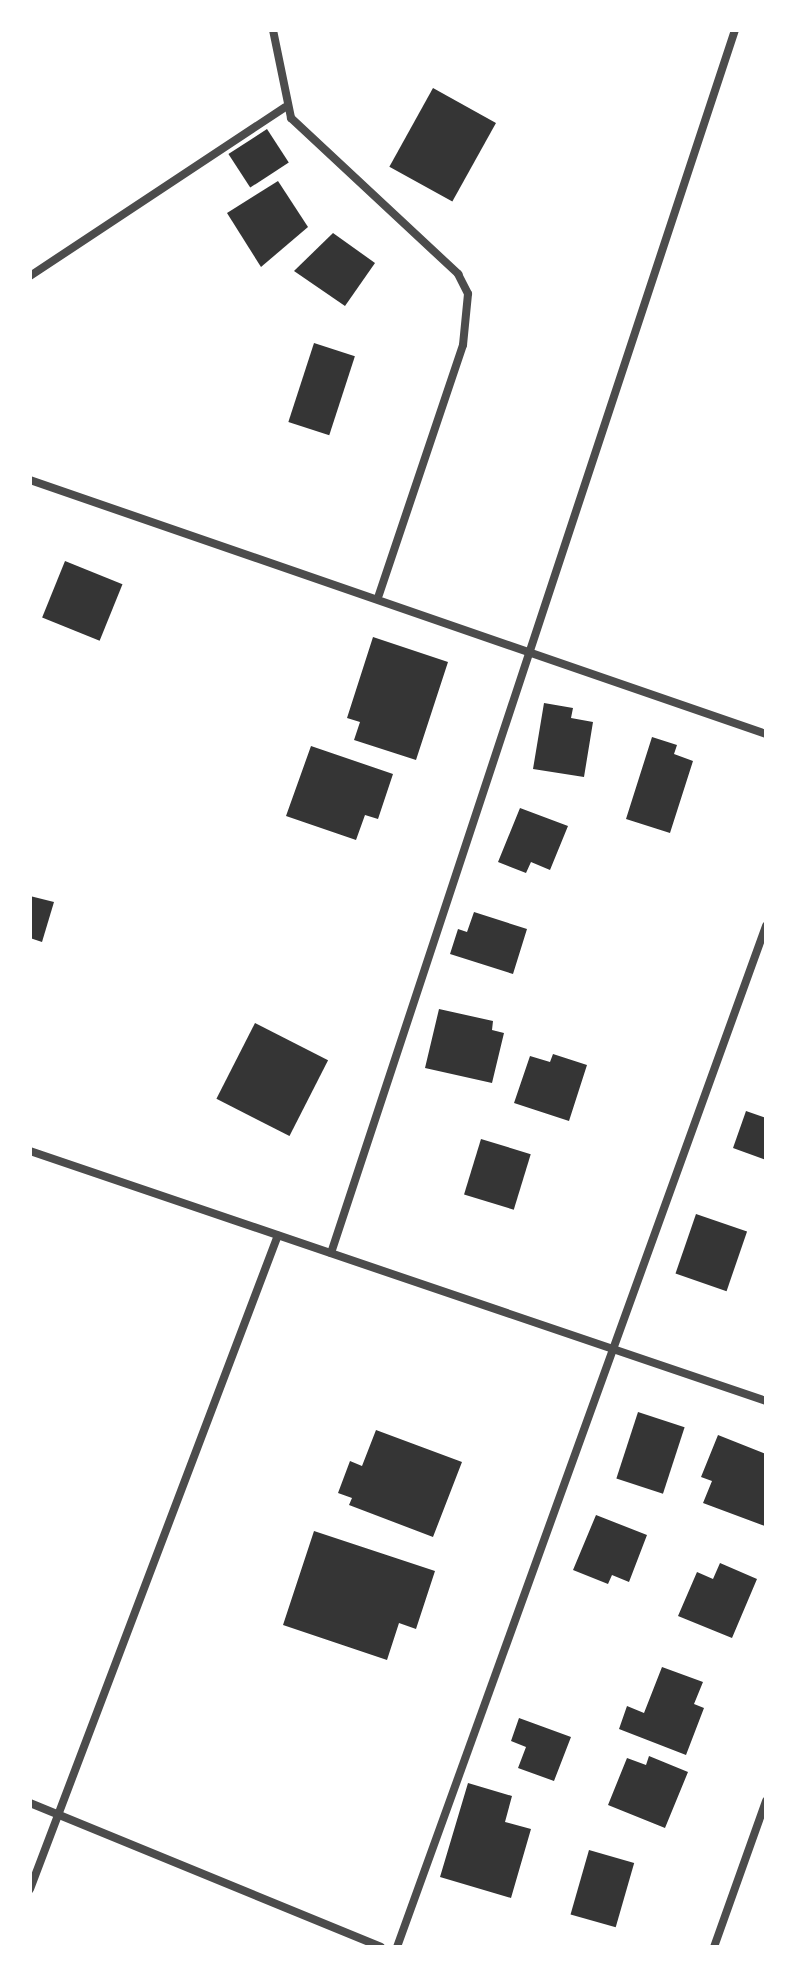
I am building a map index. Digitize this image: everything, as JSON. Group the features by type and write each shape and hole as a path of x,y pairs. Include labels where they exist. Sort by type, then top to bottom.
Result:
{"street":[{"path":"273,30 286,72 285,107 458,274 468,294 463,345 379,595"},
{"path":"331,1253 735,30"},
{"path":"30,276 285,107"},
{"path":"30,480 379,595 766,734"},
{"path":"397,1947 766,926"},
{"path":"30,1151 766,1401"},
{"path":"30,1889 278,1235"},
{"path":"714,1947 766,1801"},
{"path":"30,1803 55,1817 381,1947"}],"building":[{"path":"433,88 496,123 452,202 389,167"},
{"path":"267,129 289,163 250,188 228,154"},
{"path":"278,181 308,227 261,267 227,213"},
{"path":"333,233 375,263 345,306 294,271"},
{"path":"314,343 355,356 329,435 288,422"},
{"path":"65,561 122,584 100,641 42,618"},
{"path":"373,637 448,662 416,760 354,740 360,722 347,718"},
{"path":"544,703 573,708 571,718 593,722 584,777 533,769"},
{"path":"652,737 677,745 674,754 693,761 670,833 626,819"},
{"path":"311,746 393,774 378,819 365,815 356,840 286,816"},
{"path":"520,808 568,826 550,870 531,862 526,873 498,862"},
{"path":"30,896 54,902 42,942 30,938"},
{"path":"474,912 527,929 513,974 450,954 458,929 467,932"},
{"path":"439,1009 493,1021 492,1030 504,1033 492,1083 425,1068"},
{"path":"255,1023 328,1060 289,1136 216,1099"},
{"path":"553,1054 587,1065 569,1121 514,1103 530,1056 550,1062"},
{"path":"746,1111 766,1118 766,1160 733,1148"},
{"path":"481,1139 531,1154 514,1210 464,1194"},
{"path":"696,1214 747,1232 727,1291 675,1274"},
{"path":"638,1412 685,1427 663,1494 616,1479"},
{"path":"376,1430 462,1462 433,1537 349,1505 352,1498 338,1493 350,1461 362,1466"},
{"path":"718,1435 766,1454 765,1526 703,1503 712,1481 701,1477"},
{"path":"596,1515 647,1535 629,1582 612,1575 608,1584 573,1570"},
{"path":"314,1531 435,1571 416,1629 399,1623 387,1660 283,1625"},
{"path":"720,1563 757,1579 732,1638 678,1616 697,1572 713,1579"},
{"path":"662,1667 703,1682 694,1704 704,1708 686,1755 619,1729 627,1706 644,1713"},
{"path":"519,1718 571,1737 554,1781 518,1768 526,1747 511,1741"},
{"path":"649,1756 688,1772 665,1828 608,1805 627,1758 646,1765"},
{"path":"468,1783 512,1796 505,1822 531,1829 511,1898 440,1877"},
{"path":"589,1850 634,1863 616,1927 571,1914"}]}
